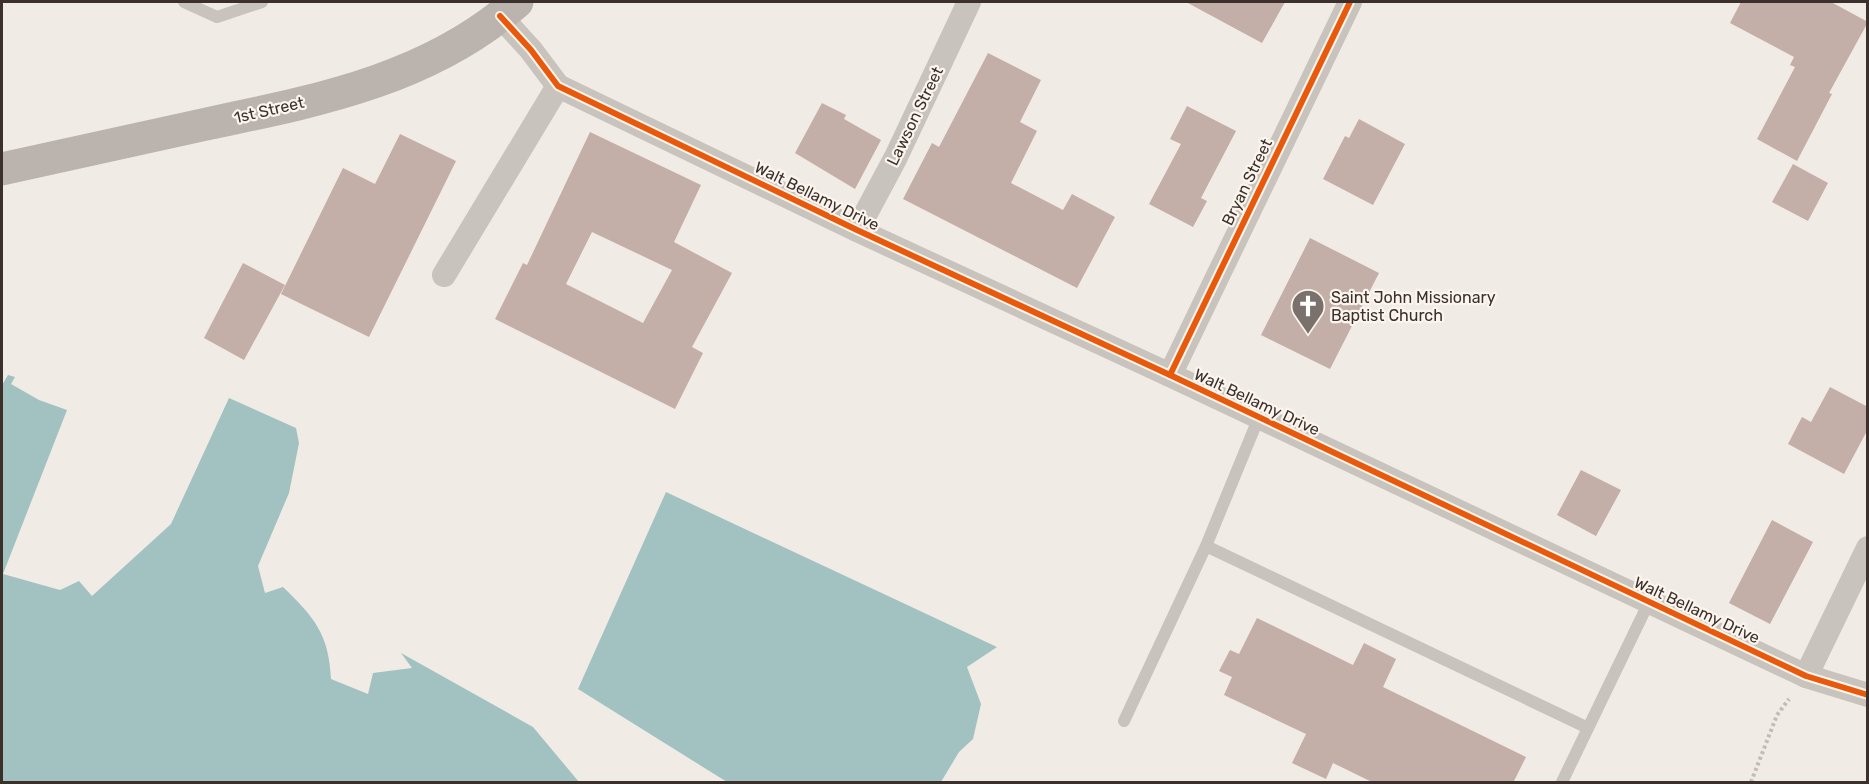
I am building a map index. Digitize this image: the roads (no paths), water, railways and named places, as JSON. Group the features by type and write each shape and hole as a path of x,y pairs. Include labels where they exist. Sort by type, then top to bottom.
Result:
{"main road":[{"name":"1st Street","path":"2,169 280,108 375,83 428,62 472,37 509,9"}],"street":[{"name":"Lawson Street","path":"857,230 896,157 969,2"},
{"name":"Bryan Street","path":"1170,375 1350,2"},
{"name":"Walt Bellamy Drive","path":"509,9 531,50 558,86 857,230 1170,375 1806,676 1868,695"},
{"path":"444,275 558,86"},
{"path":"1806,676 1868,548"}],"lane":[{"path":"184,2 217,18 262,2"},
{"path":"1124,721 1206,546 1259,417"},
{"path":"1206,546 1588,728"},
{"path":"1562,783 1649,602"}],"water":[{"path":"8,375 15,377 11,384 39,400 67,410 3,574 60,590 79,581 92,596 171,524 229,398 296,428 299,443 289,493 258,566 265,593 283,587 318,627 327,650 331,679 368,694 373,673 412,668 401,653 533,727 579,782 2,782 2,385"},
{"path":"666,492 997,647 967,667 981,704 973,739 959,752 941,782 727,782 578,689"}],"place":[{"name":"Saint John Missionary Baptist Church","path":"1308,335"}]}
